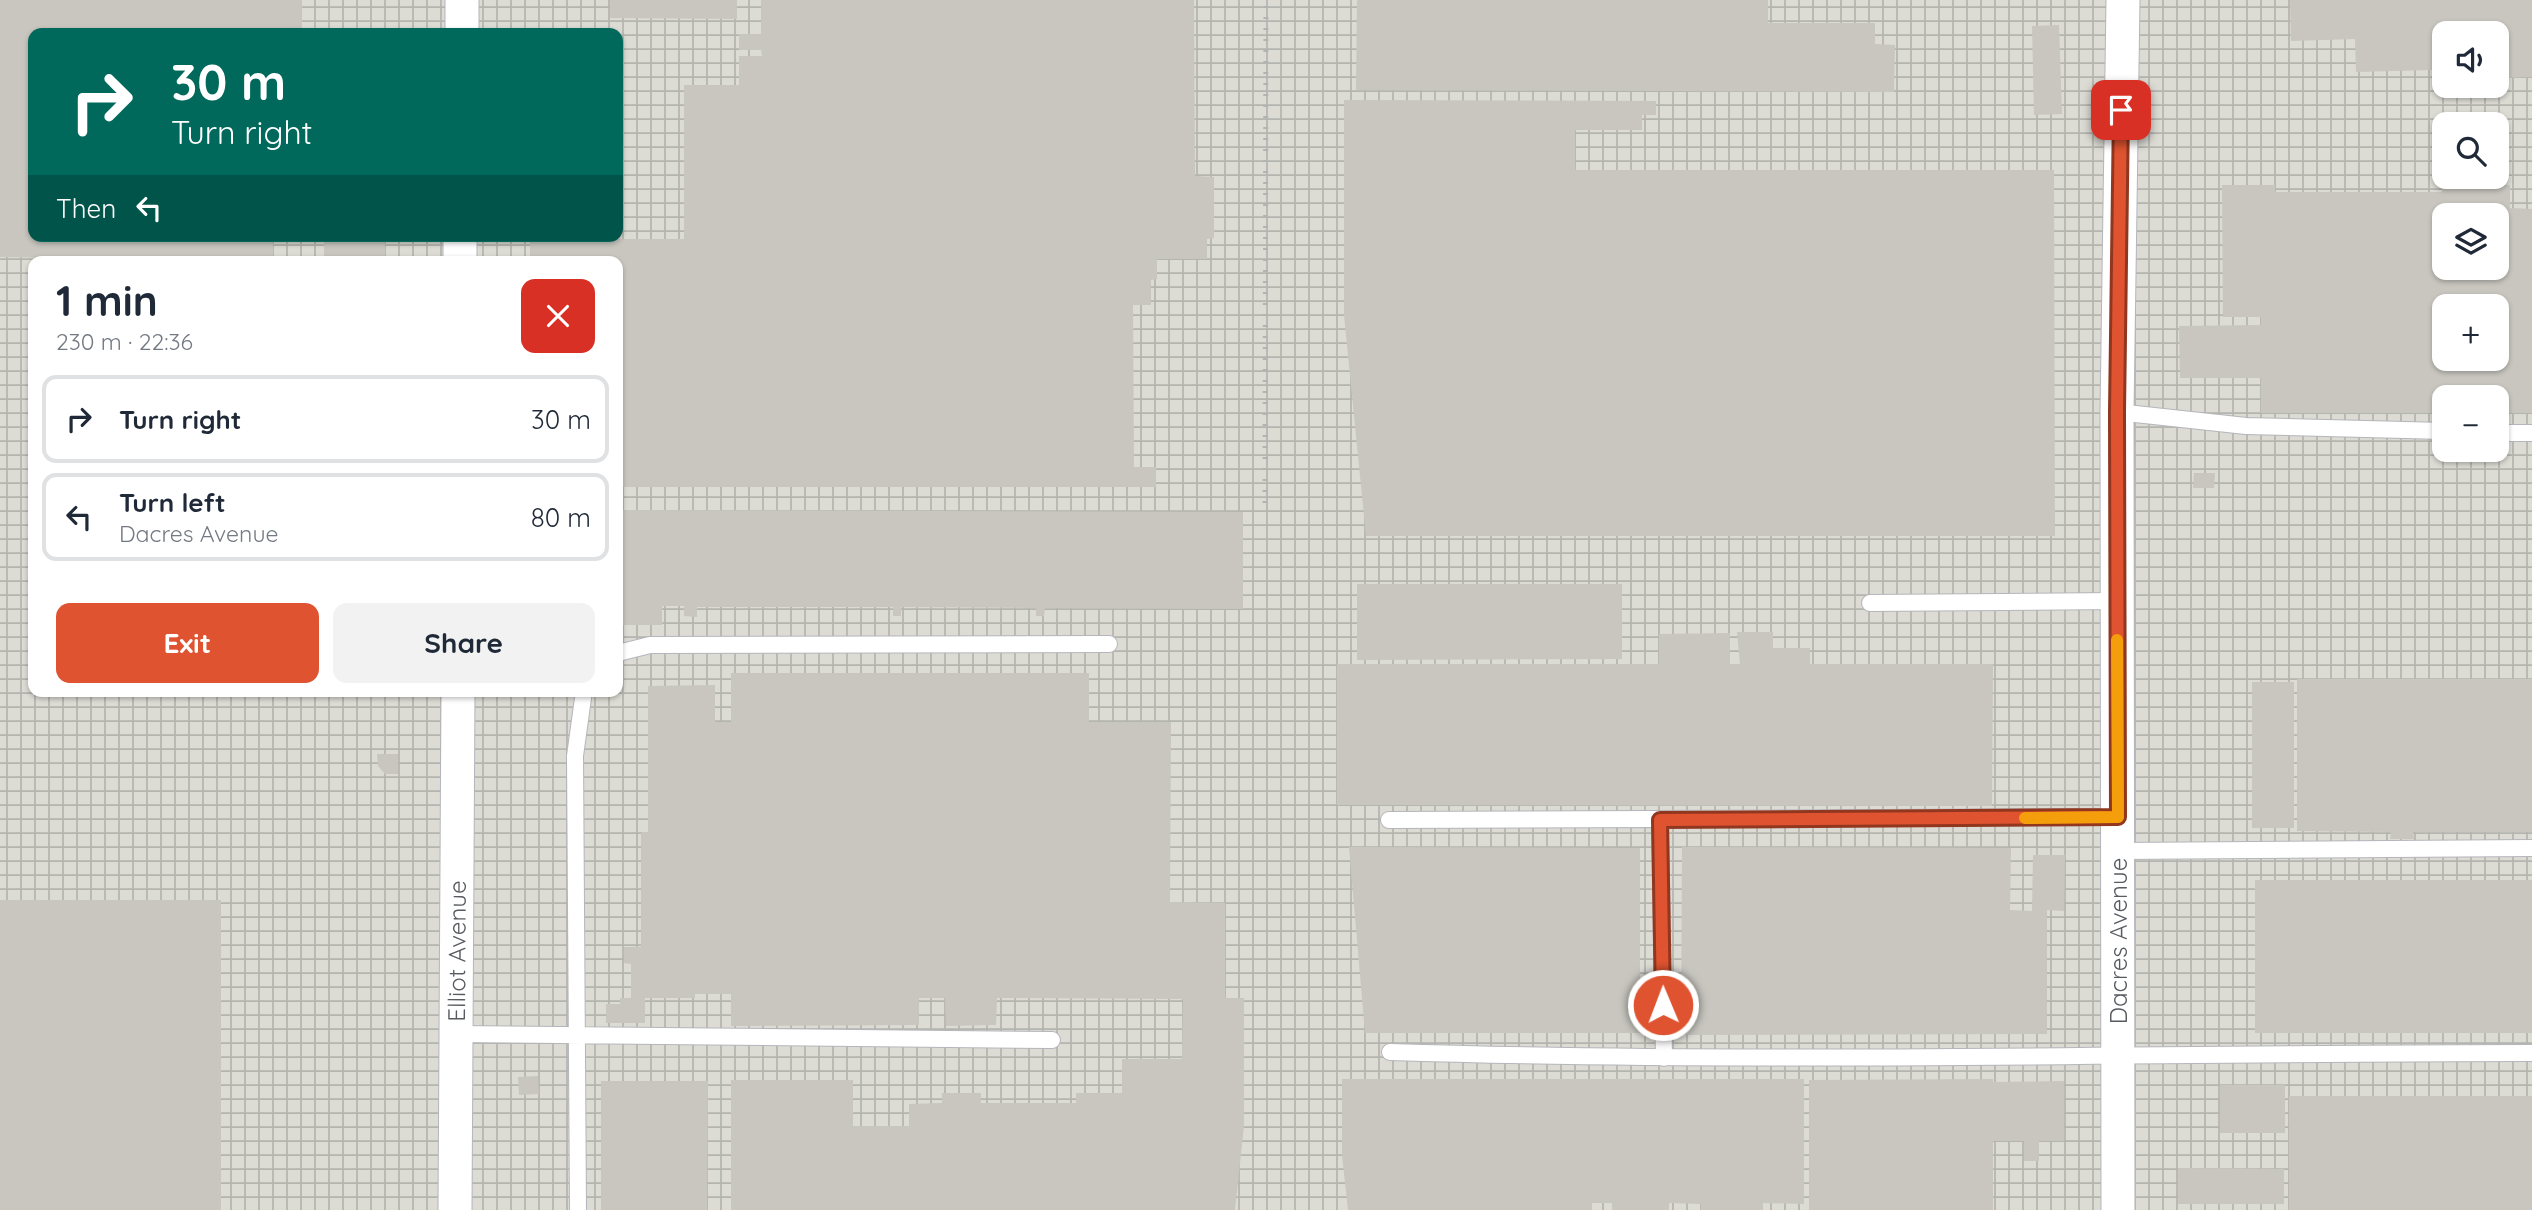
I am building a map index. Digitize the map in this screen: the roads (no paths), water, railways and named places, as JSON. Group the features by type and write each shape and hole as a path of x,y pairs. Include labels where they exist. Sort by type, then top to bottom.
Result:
{"street":[{"path":"462,0 462,28"},
{"name":"Dacres Avenue","path":"2118,1210 2117,412 2123,0"},
{"name":"Elliot Avenue","path":"455,1210 458,697"}],"lane":[{"path":"2117,412 2246,426 2432,431"},
{"path":"2509,433 2532,433"},
{"path":"1870,603 2117,601"},
{"path":"623,652 650,645 1109,644"},
{"path":"578,1210 575,755 583,697"},
{"path":"1390,820 2118,817"},
{"path":"1660,820 1664,1058"},
{"path":"2118,851 2532,848"},
{"path":"455,1034 1052,1040"},
{"path":"1390,1052 1664,1058 2118,1058 2532,1053"}],"railway":[{"path":"1265,503 1266,0"}]}
